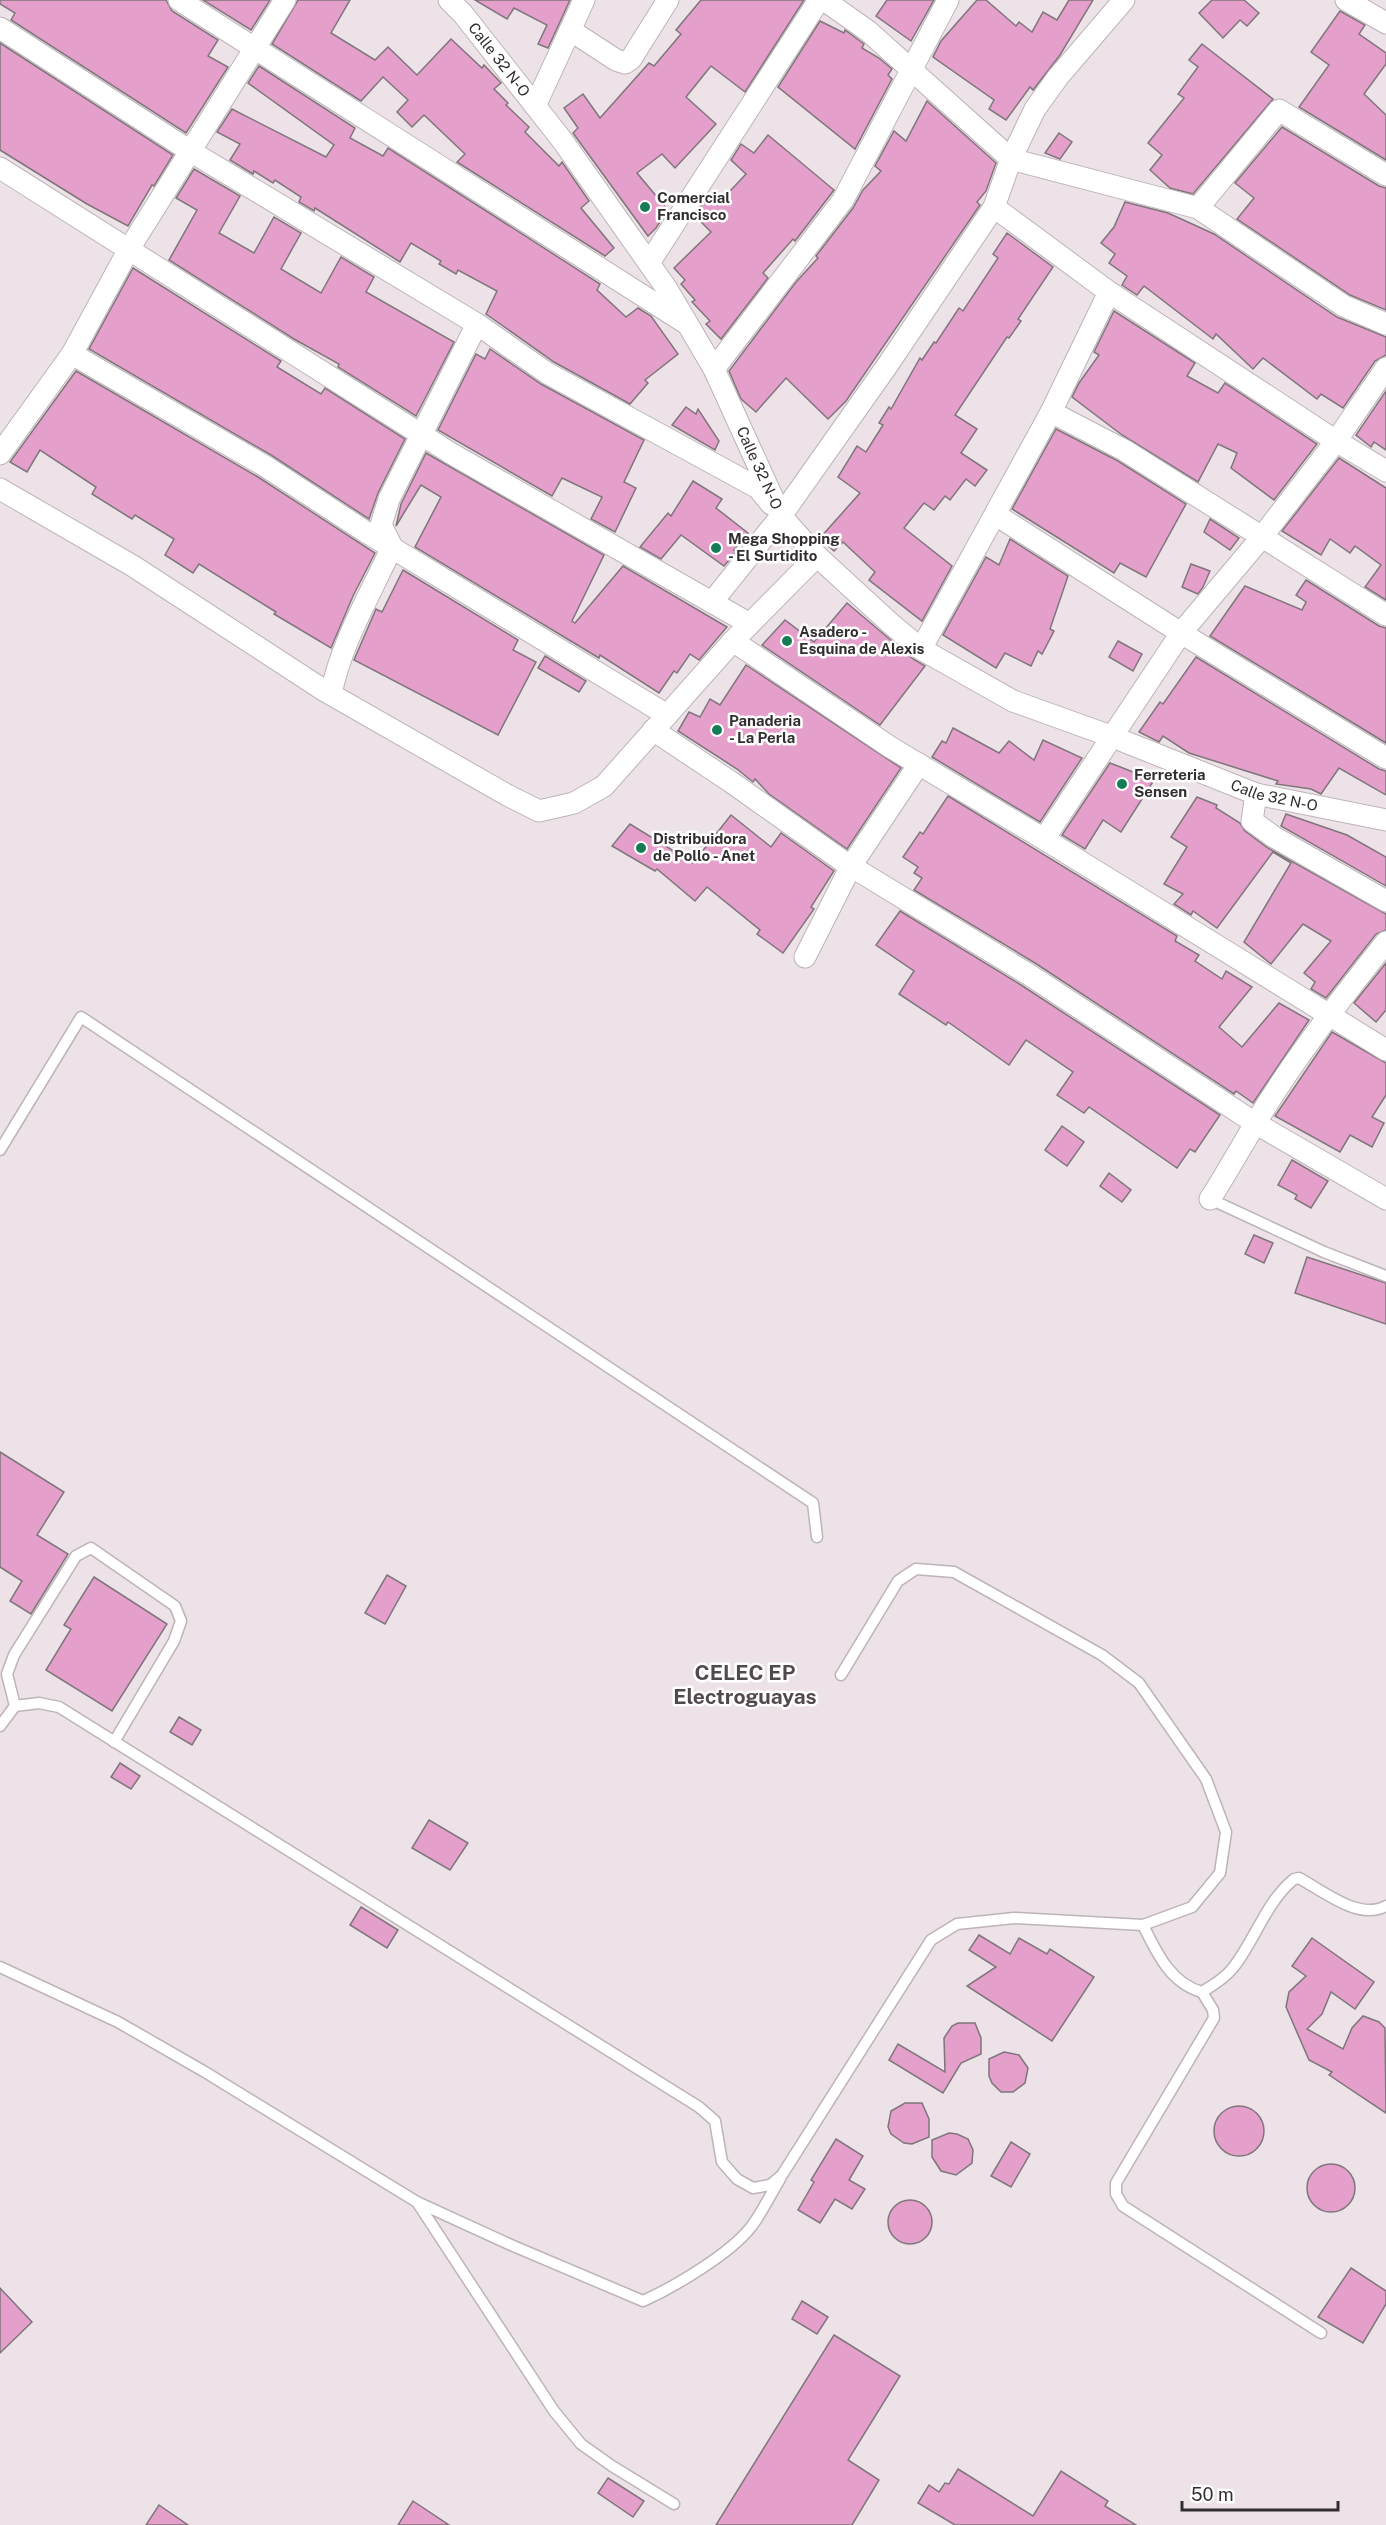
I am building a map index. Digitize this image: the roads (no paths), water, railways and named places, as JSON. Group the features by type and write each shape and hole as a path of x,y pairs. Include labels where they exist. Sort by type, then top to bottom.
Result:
{"street":[{"path":"179,0 687,324"},
{"path":"0,454 72,354 129,249 256,50 285,0"},
{"path":"535,106 584,0"},
{"path":"570,30 616,60 625,63 632,58 668,0"},
{"path":"649,263 819,0"},
{"path":"824,0 868,31 1011,159 1197,208 1344,306 1386,324"},
{"path":"714,369 843,200 948,0"},
{"path":"712,603 780,516 887,366 994,207 1011,159 1035,109 1058,77 1124,0"},
{"path":"1346,0 1386,24"},
{"name":"Calle 32 N-O","path":"460,5 649,263 714,369 780,516 817,556 921,649 1014,701 1113,737 1256,794 1386,820"},
{"path":"0,28 190,151 477,324 547,373 758,488 780,516"},
{"path":"1197,208 1279,110 1386,175"},
{"path":"0,168 452,453 750,624"},
{"path":"994,207 1109,292 1336,441 1386,471"},
{"path":"921,649 1051,412 1109,292"},
{"path":"393,548 381,525 388,499 477,324"},
{"path":"72,354 265,466 393,548 667,715"},
{"path":"1044,839 1181,633 1262,538 1336,441 1386,368"},
{"path":"1051,412 1124,450 1386,615"},
{"path":"0,465 2,491 133,566 331,694 539,811 574,803 604,786 734,641 817,556"},
{"path":"996,515 1181,633 1386,758"},
{"path":"331,694 335,674 348,642 393,548"},
{"path":"734,641 890,747 1386,1050"},
{"path":"653,730 851,866 1028,974 1255,1123 1386,1199"},
{"path":"804,957 851,866 919,764"},
{"path":"1256,794 1252,821 1274,837 1386,901"},
{"path":"1210,1198 1255,1123 1329,1014 1386,942"}],"lane":[{"path":"0,1150 81,1017 813,1503 817,1537"},
{"path":"1210,1198 1324,1252 1386,1276"},
{"path":"15,1706 8,1674 14,1655 76,1556 91,1548 175,1606 181,1621 174,1641 114,1742"},
{"path":"0,1967 118,2022 205,2072 417,2202 644,2301 661,2293 734,2245 751,2227 931,1940 957,1924 1014,1918 1143,1925 1192,1907 1220,1873 1226,1832 1206,1779 1139,1683 1102,1655 954,1572 916,1569 898,1581 841,1675"},
{"path":"0,1726 15,1706 39,1703 59,1707 699,2108 715,2121 722,2162 737,2179 753,2188 770,2184 782,2175"},
{"path":"1202,1992 1232,1970 1268,1910 1294,1879 1299,1878 1360,1911 1377,1911 1386,1906"},
{"path":"1143,1925 1160,1960 1186,1988 1202,1992 1213,2010 1214,2018 1116,2183 1116,2194 1123,2206 1321,2333"},
{"path":"417,2202 554,2411 581,2444 674,2504"}],"place":[{"name":"Comercial Francisco","path":"645,207"},
{"name":"Mega Shopping - El Surtidito","path":"716,548"},
{"name":"Asadero - Esquina de Alexis","path":"787,641"},
{"name":"Panaderia - La Perla","path":"717,730"},
{"name":"Ferreteria Sensen","path":"1122,784"},
{"name":"Distribuidora de Pollo - Anet","path":"641,848"}],"district":[{"name":"CELEC EP Electroguayas","path":"745,1685"}]}
